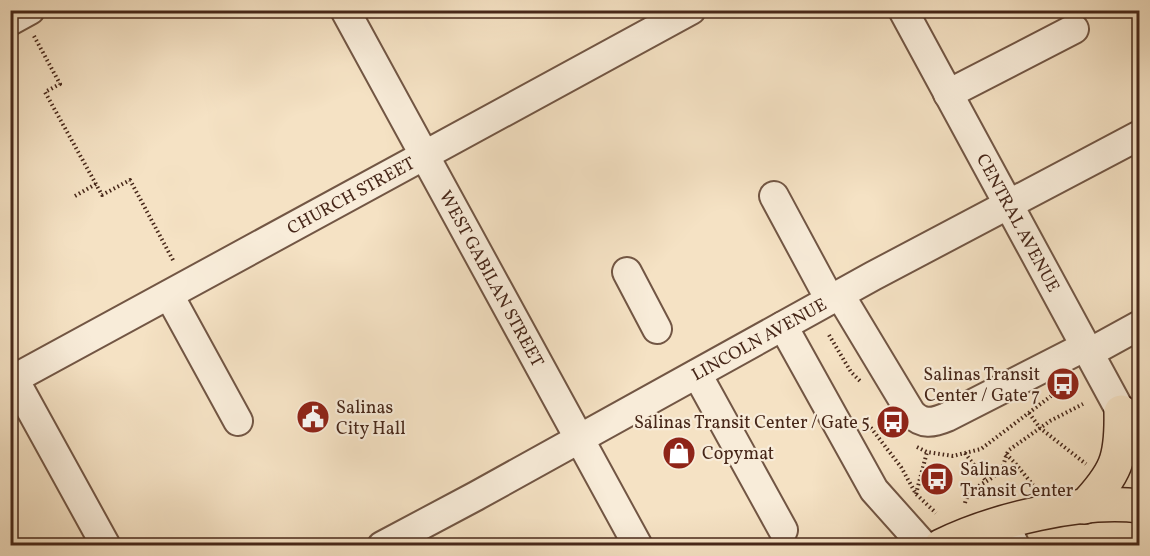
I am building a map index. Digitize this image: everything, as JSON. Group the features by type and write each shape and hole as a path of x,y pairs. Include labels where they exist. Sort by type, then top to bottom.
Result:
{"main road":[{"path":"1084,507 1100,490 1115,468 1121,438 1130,420"},
{"path":"941,546 979,530 1010,534 1035,515 1084,507 1140,506"}],"street":[{"name":"WEST GABILAN STREET","path":"345,10 638,546"},
{"name":"CHURCH STREET","path":"12,380 691,10"},
{"name":"CENTRAL AVENUE","path":"903,10 1087,350 1130,420"},
{"path":"948,94 1074,29"},
{"name":"LINCOLN AVENUE","path":"382,546 1008,204 1140,135"},
{"path":"774,196 835,298 910,413 924,422 947,417 1140,325"},
{"path":"627,272 657,329"},
{"path":"169,295 238,422"},
{"path":"783,326 874,490 924,546"},
{"path":"697,374 783,530"},
{"path":"12,380 106,546"}],"path":[{"path":"24,22 60,84 45,92 102,195 130,180 174,262"},
{"path":"75,196 96,184"},
{"path":"964,503 967,494 1002,468 1006,454 1040,428 1083,404"},
{"path":"1029,413 1040,428 1092,468"},
{"path":"866,420 901,467 916,494 936,513"},
{"path":"916,494 927,452"},
{"path":"965,453 986,480"},
{"path":"1006,454 1033,485"}],"place":[{"name":"Salinas Transit Center / Gate 7","path":"1063,384"},
{"name":"Salinas City Hall","path":"313,417"},
{"name":"Salinas Transit Center / Gate 5","path":"893,422"},
{"name":"Copymat","path":"679,453"},
{"name":"Salinas Transit Center","path":"937,479"}]}
